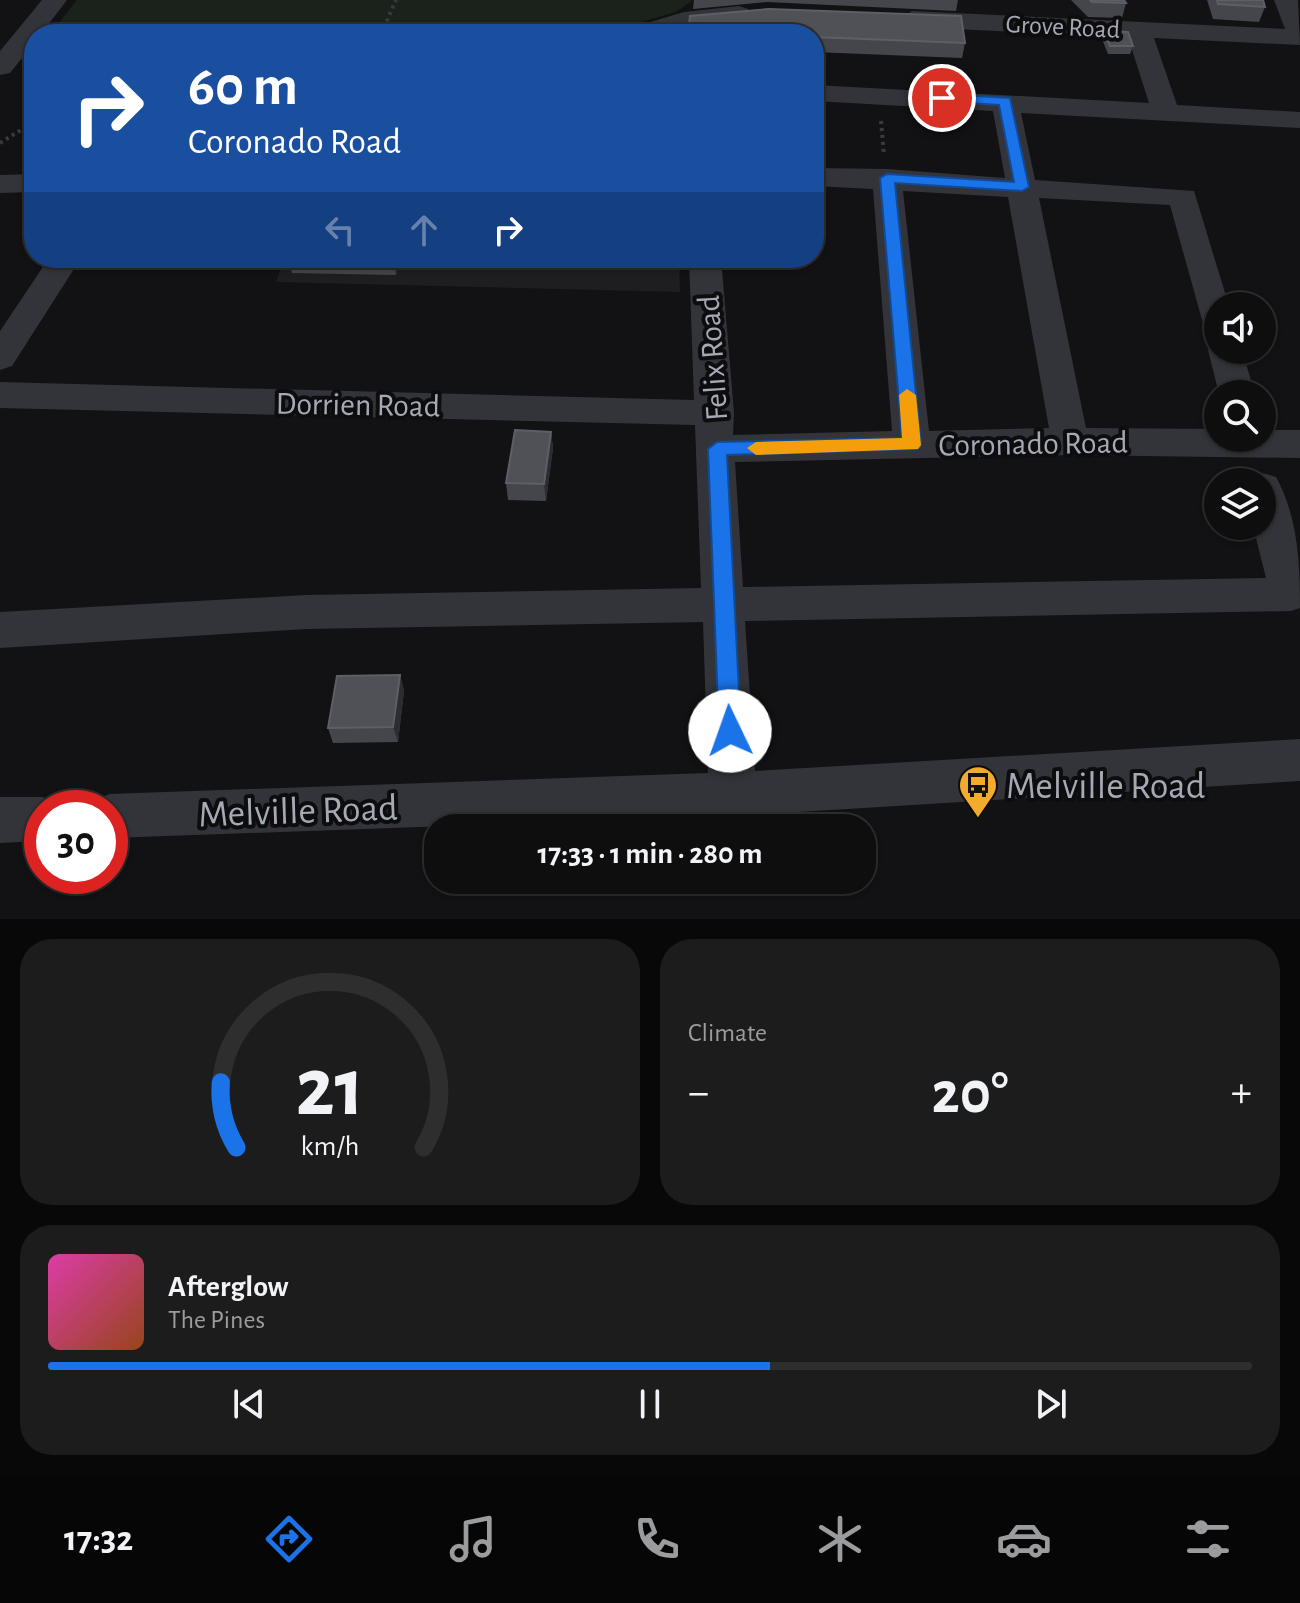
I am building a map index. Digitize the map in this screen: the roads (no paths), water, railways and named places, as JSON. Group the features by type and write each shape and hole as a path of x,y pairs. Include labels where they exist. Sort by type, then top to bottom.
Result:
{"street":[{"path":"35,24 55,0"},
{"path":"1140,0 1165,111"},
{"path":"1286,0 1300,35"},
{"path":"676,24 700,18 767,13"},
{"name":"Grove Road","path":"892,19 1300,35"},
{"path":"0,67 24,38"},
{"path":"0,67 24,69"},
{"path":"824,93 1005,101 1300,120"},
{"path":"1005,101 1070,441"},
{"path":"824,177 887,178 1183,197 1209,292"},
{"path":"887,178 912,445"},
{"path":"0,184 24,183"},
{"path":"0,358 58,268"},
{"name":"Felix Road","path":"706,268 717,431 733,794"},
{"name":"Dorrien Road","path":"0,395 717,431"},
{"name":"Coronado Road","path":"717,431 912,445 1204,440"},
{"name":"Coronado Road","path":"1276,442 1300,444"},
{"path":"0,630 306,612 1291,594 1276,540"},
{"name":"Melville Road","path":"128,815 733,794 1300,760"},
{"path":"0,820 24,819"}],"place":[{"name":"Melville Road","path":"978,819"}]}
